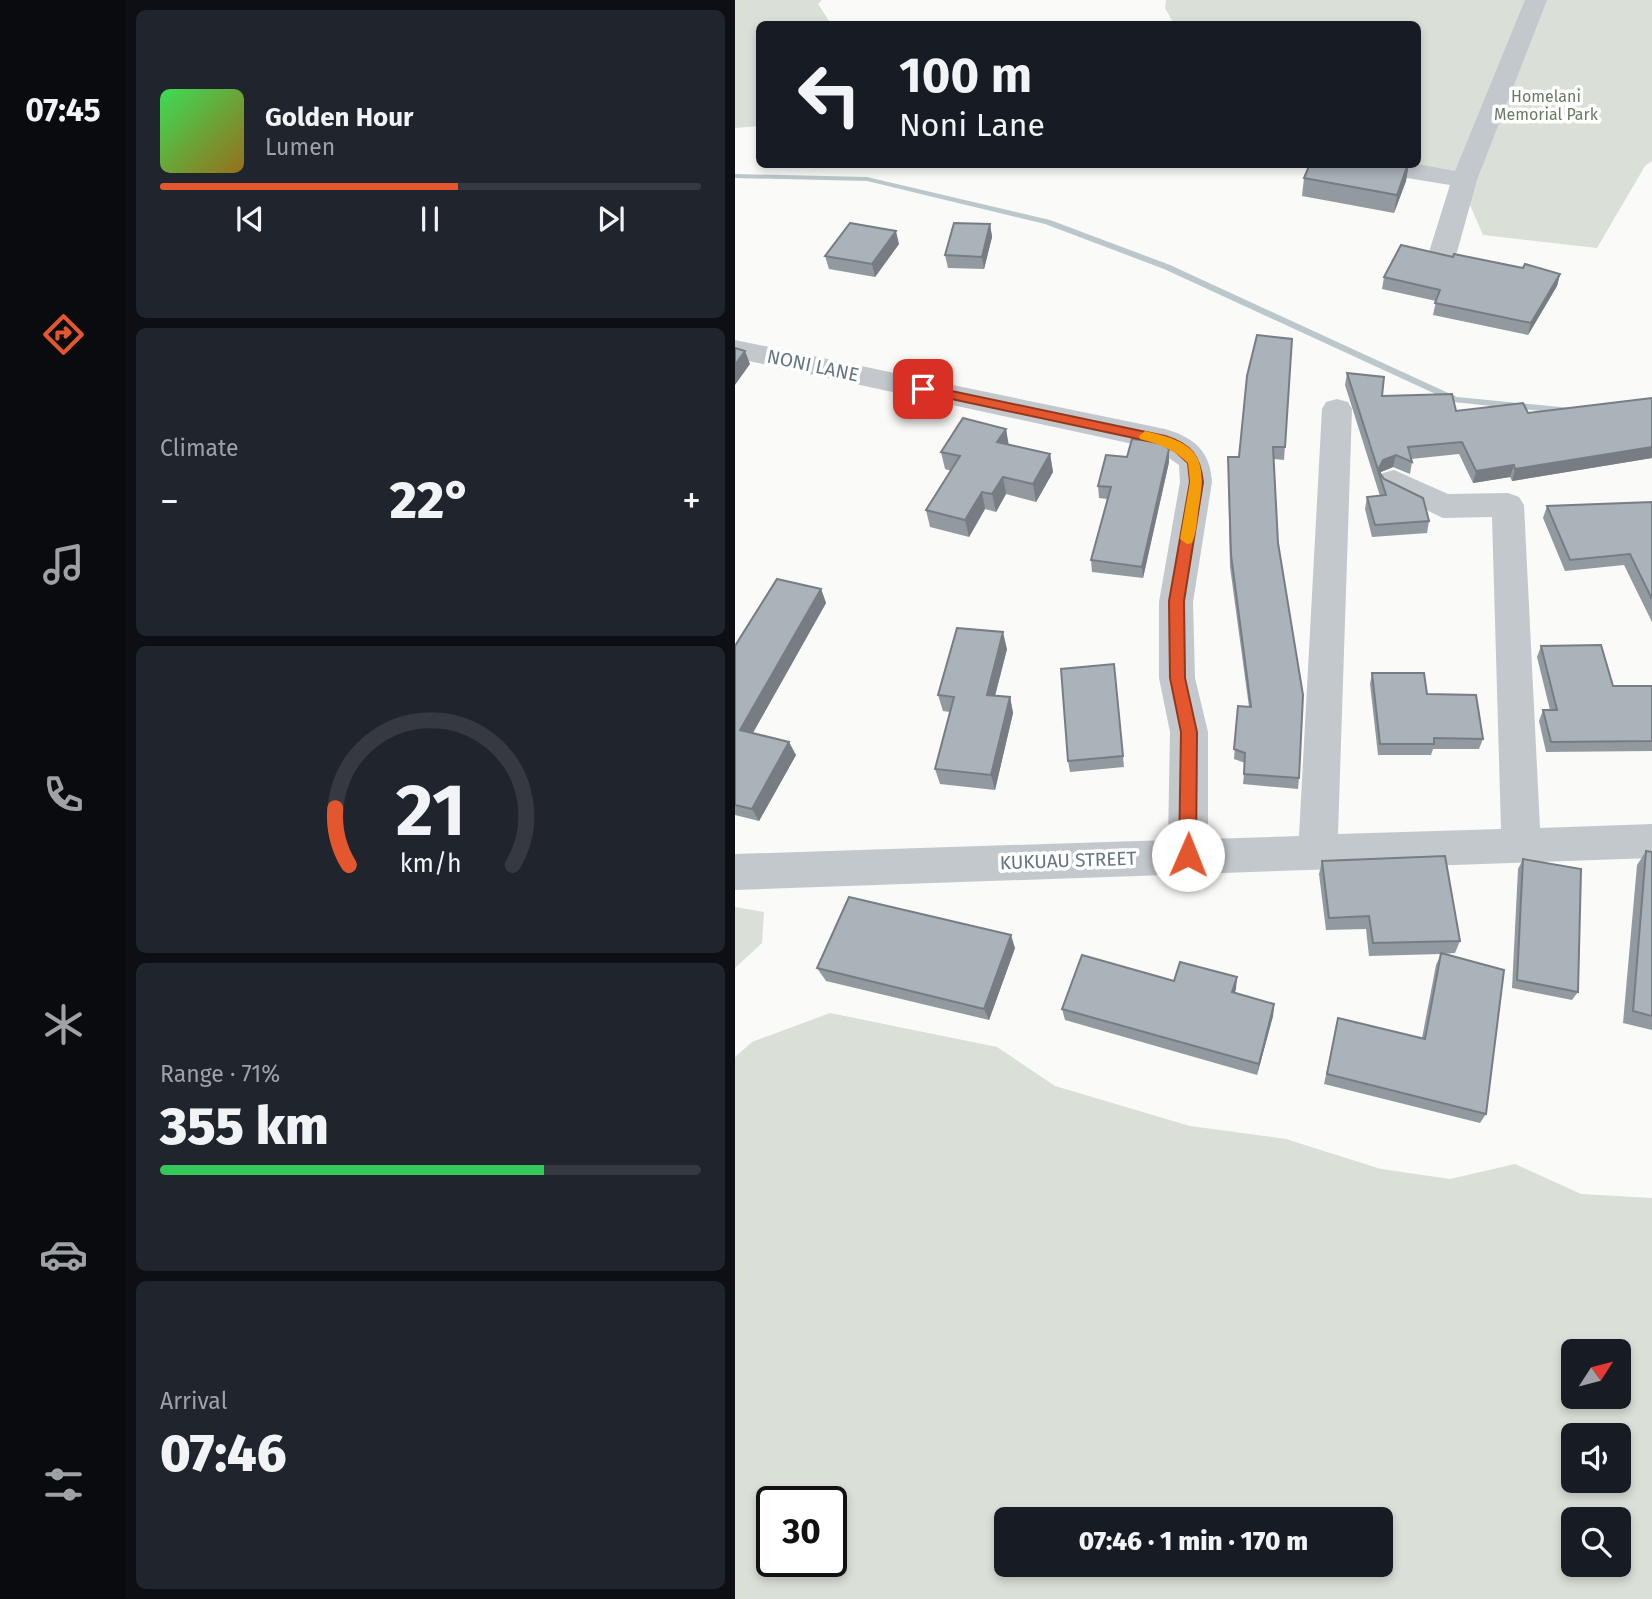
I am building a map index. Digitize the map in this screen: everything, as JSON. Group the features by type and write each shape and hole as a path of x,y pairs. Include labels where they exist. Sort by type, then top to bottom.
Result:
{"street":[{"path":"1443,252 1464,180 1536,0"},
{"path":"1394,168 1464,180"},
{"name":"NONI LANE","path":"735,349 1165,440 1181,449 1195,462 1196,482 1177,601 1177,678 1189,732 1188,855"},
{"path":"1318,851 1337,409"},
{"path":"1394,481 1443,506 1507,505 1521,845"},
{"name":"KUKUAU STREET","path":"735,873 1188,855 1652,841"}],"green space":[{"path":"735,0 822,0 818,4 829,21 756,21 756,126 735,128"},
{"name":"Homelani Memorial Park","path":"1166,0 1652,0 1652,161 1645,166 1597,248 1483,235 1467,198 1473,183 1421,165 1421,21 1172,21 1165,8"},
{"path":"735,907 764,912 762,943 735,968"},
{"path":"830,1013 997,1047 1055,1086 1190,1126 1286,1139 1381,1169 1450,1179 1515,1164 1581,1194 1652,1198 1652,1599 735,1599 735,1057 752,1042"}],"building":[{"path":"1308,168 1407,168 1397,195 1304,178"},
{"path":"850,223 896,231 872,264 825,256"},
{"path":"954,223 990,224 982,257 945,255"},
{"path":"1401,245 1453,257 1454,254 1523,268 1525,264 1560,274 1531,323 1435,303 1440,290 1384,277"},
{"path":"1257,335 1292,339 1285,447 1273,447 1278,543 1303,695 1299,778 1244,774 1245,753 1234,749 1238,706 1251,707 1231,555 1228,457 1239,457 1247,376"},
{"path":"735,348 745,351 735,365"},
{"path":"1347,373 1384,377 1382,396 1452,394 1456,411 1523,403 1528,413 1652,398 1652,447 1515,469 1514,465 1476,471 1462,442 1408,447 1412,462 1396,455 1383,460 1378,470"},
{"path":"963,418 1006,429 997,442 1050,454 1033,484 1003,477 992,494 982,492 965,520 926,510 960,456 941,452"},
{"path":"1132,439 1159,442 1169,449 1142,567 1091,560 1111,487 1098,486 1106,455 1127,457"},
{"path":"1378,470 1384,479 1423,498 1429,521 1375,525 1367,497 1386,495"},
{"path":"1652,502 1652,599 1630,554 1570,560 1547,506"},
{"path":"777,579 821,589 740,730 789,742 752,809 735,805 735,646"},
{"path":"957,628 1003,632 987,695 1010,697 991,775 935,769 954,697 938,695"},
{"path":"1601,645 1613,686 1652,686 1652,741 1551,742 1543,710 1557,710 1541,646"},
{"path":"1114,664 1123,756 1068,761 1061,669"},
{"path":"1372,673 1424,673 1427,694 1476,695 1483,739 1434,738 1434,744 1380,744"},
{"path":"1646,851 1652,852 1652,1016 1633,1011"},
{"path":"1445,856 1460,941 1373,943 1369,916 1329,918 1322,861"},
{"path":"1523,859 1581,869 1578,992 1517,980"},
{"path":"849,897 1011,935 984,1009 817,968"},
{"path":"1441,953 1504,970 1486,1114 1327,1074 1338,1018 1425,1039"},
{"path":"1082,955 1174,981 1180,962 1237,977 1232,992 1274,1004 1259,1064 1062,1009"}],"waterway":[{"path":"735,176 867,179 1047,222 1167,267 1456,400 1571,411"}],"slow traffic":[{"path":"1145,436 1165,440 1181,449 1195,462 1196,482 1187,539"}],"route":[{"path":"923,389 1165,440 1181,449 1195,462 1196,482 1177,601 1177,678 1189,732 1188,855"}]}
